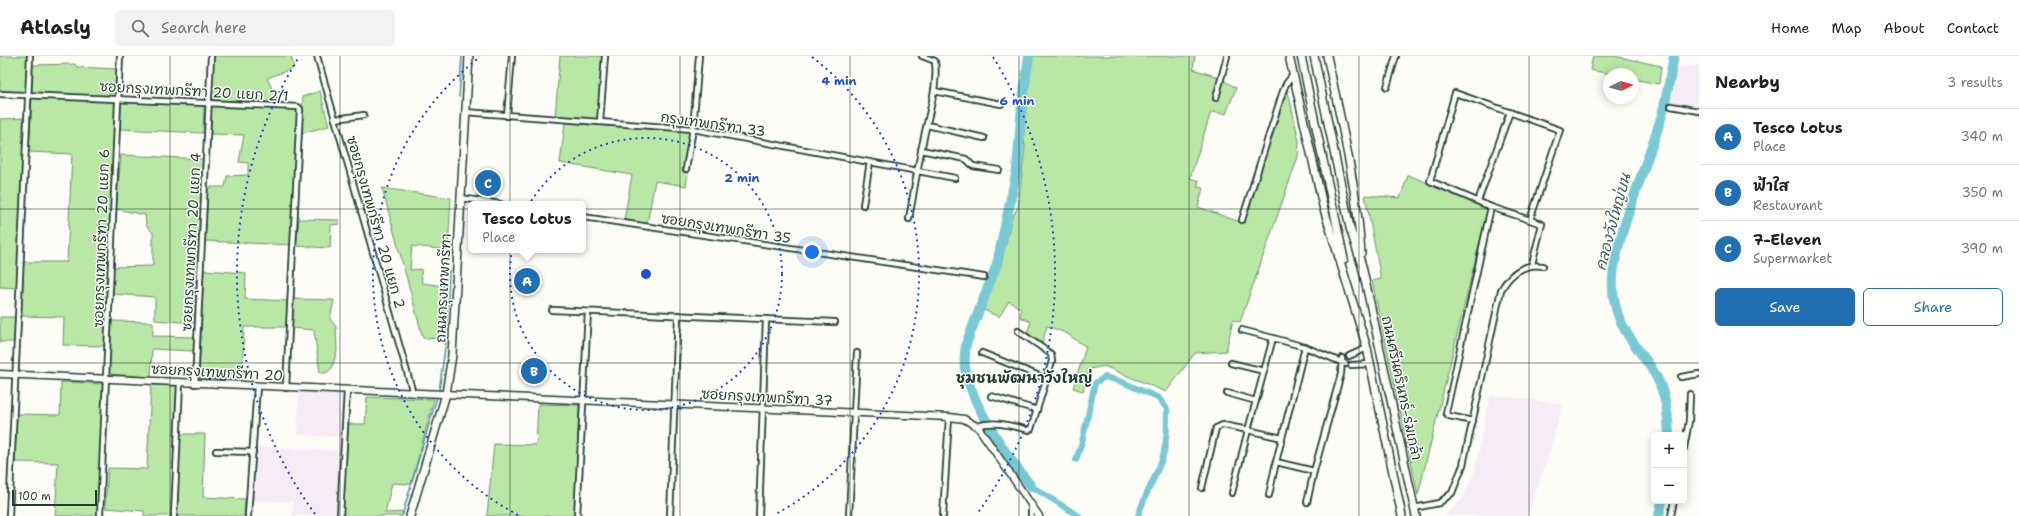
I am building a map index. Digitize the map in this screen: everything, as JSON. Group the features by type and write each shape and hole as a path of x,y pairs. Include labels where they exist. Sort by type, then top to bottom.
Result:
{"main road":[{"name":"ถนนกรุงเทพกรีฑา","path":"410,516 452,356 469,56"},
{"name":"ถนนศรีนครินทร์-ร่มเกล้า","path":"1289,56 1323,206 1367,348 1402,516"},
{"name":"ถนนศรีนครินทร์-ร่มเกล้า","path":"1301,56 1349,286"},
{"name":"ถนนศรีนครินทร์-ร่มเกล้า","path":"1314,56 1350,228 1362,266 1416,516"},
{"name":"ถนนศรีนครินทร์-ร่มเกล้า","path":"1327,56 1358,218 1362,266"}],"street":[{"path":"9,516 30,56"},
{"name":"ซอยกรุงเทพกรีฑา 20 แยก 6","path":"100,516 120,56"},
{"name":"ซอยกรุงเทพกรีฑา 20 แยก 4","path":"195,384 211,56"},
{"name":"ซอยกรุงเทพกรีฑา 20 แยก 2","path":"317,56 413,393"},
{"path":"508,116 512,56"},
{"path":"600,122 605,56"},
{"path":"686,169 693,129 699,56"},
{"path":"909,219 917,170 934,91 936,69 936,58 922,56"},
{"path":"1216,98 1227,56"},
{"path":"1387,87 1396,56"},
{"path":"1242,220 1283,91 1293,75"},
{"path":"934,91 1000,104"},
{"path":"1530,220 1560,130 1455,93 1430,181 1491,207 1530,220 1542,224 1532,264"},
{"name":"ซอยกรุงเทพกรีฑา 20 แยก 2/1","path":"0,94 208,102 298,107 300,109 286,388"},
{"path":"1671,106 1699,111"},
{"name":"กรุงเทพกรีฑา 33","path":"466,112 693,129 955,178"},
{"path":"1478,201 1510,112"},
{"path":"335,119 364,115"},
{"path":"926,125 984,138"},
{"path":"921,150 966,159 973,166 999,170"},
{"path":"863,205 870,162"},
{"path":"461,198 480,201"},
{"path":"1473,421 1449,416 1446,413 1491,207"},
{"name":"ซอยกรุงเทพกรีฑา 35","path":"586,217 984,277"},
{"path":"1414,508 1439,503 1452,493 1463,465 1501,290 1507,279 1519,270 1532,264 1543,266"},
{"path":"552,310 835,322"},
{"path":"577,516 582,400 588,312"},
{"path":"670,516 678,316"},
{"path":"759,516 766,319"},
{"path":"1242,330 1305,347 1336,360 1370,364"},
{"path":"977,426 991,422 1029,430 1037,410 1052,361 1051,354 1018,331"},
{"path":"1232,493 1273,338"},
{"path":"1269,495 1305,347"},
{"path":"1307,502 1314,471 1346,360 1367,348"},
{"path":"982,352 1047,379"},
{"path":"849,516 857,353"},
{"path":"1231,363 1264,372"},
{"name":"ซอยกรุงเทพกรีฑา 20","path":"0,374 347,391 443,394"},
{"path":"1681,377 1699,374"},
{"path":"174,516 180,383"},
{"path":"248,516 257,386"},
{"path":"340,516 347,391"},
{"path":"1227,393 1256,401"},
{"name":"ซอยกรุงเทพกรีฑา 37","path":"443,394 854,412 964,419 977,426 984,434 1039,516"},
{"path":"1687,432 1690,394"},
{"path":"991,396 1037,410"},
{"path":"943,516 949,417"},
{"path":"1202,488 1216,428 1223,425 1282,438"},
{"path":"216,451 252,452"},
{"path":"1276,462 1314,471"},
{"path":"1671,516 1673,504"},
{"path":"1031,505 1031,516"}],"shaded area":[{"path":"1699,65 1699,110 1666,102 1675,67"},
{"path":"299,392 343,394 341,437 297,435"},
{"path":"1490,395 1563,404 1546,463 1527,516 1445,516 1462,500 1475,470"},
{"path":"255,447 341,451 337,516 292,516 293,502 251,501"}],"green space":[{"path":"0,56 28,56 27,92 0,91"},
{"path":"213,56 291,56 294,68 267,78 279,103 216,100 211,98"},
{"path":"560,56 602,56 597,119 555,117"},
{"path":"1031,56 1195,56 1193,69 1218,77 1236,88 1226,114 1211,112 1190,178 1199,181 1197,187 1203,188 1198,207 1240,222 1244,222 1287,87 1299,141 1298,157 1240,322 1233,320 1226,351 1195,353 1166,392 1104,366 1090,369 1083,391 1073,388 1086,347 1066,333 1047,326 1042,343 1027,333 1031,322 1020,317 1021,309 1009,301 999,317 984,310 1006,244 1011,220 1018,207 1025,147 1022,130"},
{"path":"1593,56 1614,56 1661,66 1659,84 1639,80 1639,68 1603,68 1603,72 1590,70"},
{"path":"75,64 77,67 117,69 116,93 113,97 32,93 33,65"},
{"path":"320,91 329,126 302,133 302,97"},
{"path":"32,97 116,101 104,346 63,345 64,317 21,316 24,262 67,262 72,154 29,152"},
{"path":"121,102 204,106 203,133 120,129"},
{"path":"211,105 296,109 299,113 292,245 205,241 208,187 225,187 227,176 248,175 248,163 239,162 244,135 211,134"},
{"path":"24,118 17,288 0,287 0,119"},
{"path":"565,123 689,132 683,172 688,173 686,186 655,181 647,224 624,220 632,175 560,163"},
{"path":"121,155 203,159 195,323 155,320 155,297 113,294 112,267 152,266 153,264 153,233 146,225 145,215 116,209"},
{"path":"1408,175 1488,208 1418,495 1372,281 1381,279 1365,195 1400,198"},
{"path":"382,188 451,198 448,250 412,246 410,270 421,269 422,283 444,286 443,339 423,338"},
{"path":"299,219 339,220 340,224 331,225 330,248 296,246"},
{"path":"204,270 246,273 245,299 289,301 287,327 244,327 242,379 199,378"},
{"path":"294,299 334,300 330,319 336,327 337,351 332,368 326,373 320,373 314,330 292,328"},
{"path":"0,317 16,317 15,342 0,342"},
{"path":"111,321 153,322 153,336 195,337 193,351 152,349 151,377 109,374"},
{"path":"61,382 103,384 97,516 55,516 58,463 15,462 17,414 60,415"},
{"path":"151,385 177,386 172,516 144,516 144,511 105,508 108,468 147,469"},
{"path":"367,397 434,399 411,484 392,483 385,513 404,512 402,516 342,516 347,424 365,424"},
{"path":"538,404 579,405 575,516 487,516 494,444 536,445"},
{"path":"180,434 205,434 203,497 245,499 244,516 177,516"}],"waterway":[{"path":"459,97 462,56"},
{"path":"1029,56 1022,106 1017,170 997,264 966,344 965,368 969,383 983,414 1001,446 1031,486"},
{"name":"คลองวังใหญ่บน","path":"1669,432 1667,409 1660,384 1652,369 1621,323 1613,295 1613,276 1623,230 1662,115 1674,56"},
{"path":"439,391 446,341 449,270"},
{"path":"1076,460 1082,442 1095,383 1105,377 1122,382 1159,398 1167,409 1165,447 1162,459 1143,501 1138,516"},
{"path":"402,516 437,397"},
{"path":"1031,486 1079,516"},
{"name":"คลองวังใหญ่บน","path":"1659,516 1661,504"}],"place":[{"name":"7-Eleven","path":"488,183"},
{"name":"Tesco Lotus","path":"527,281"},
{"name":"ฟ้าใส","path":"534,371"}],"district":[{"name":"ชุมชนพัฒนาวังใหญ่","path":"1024,378"}]}
